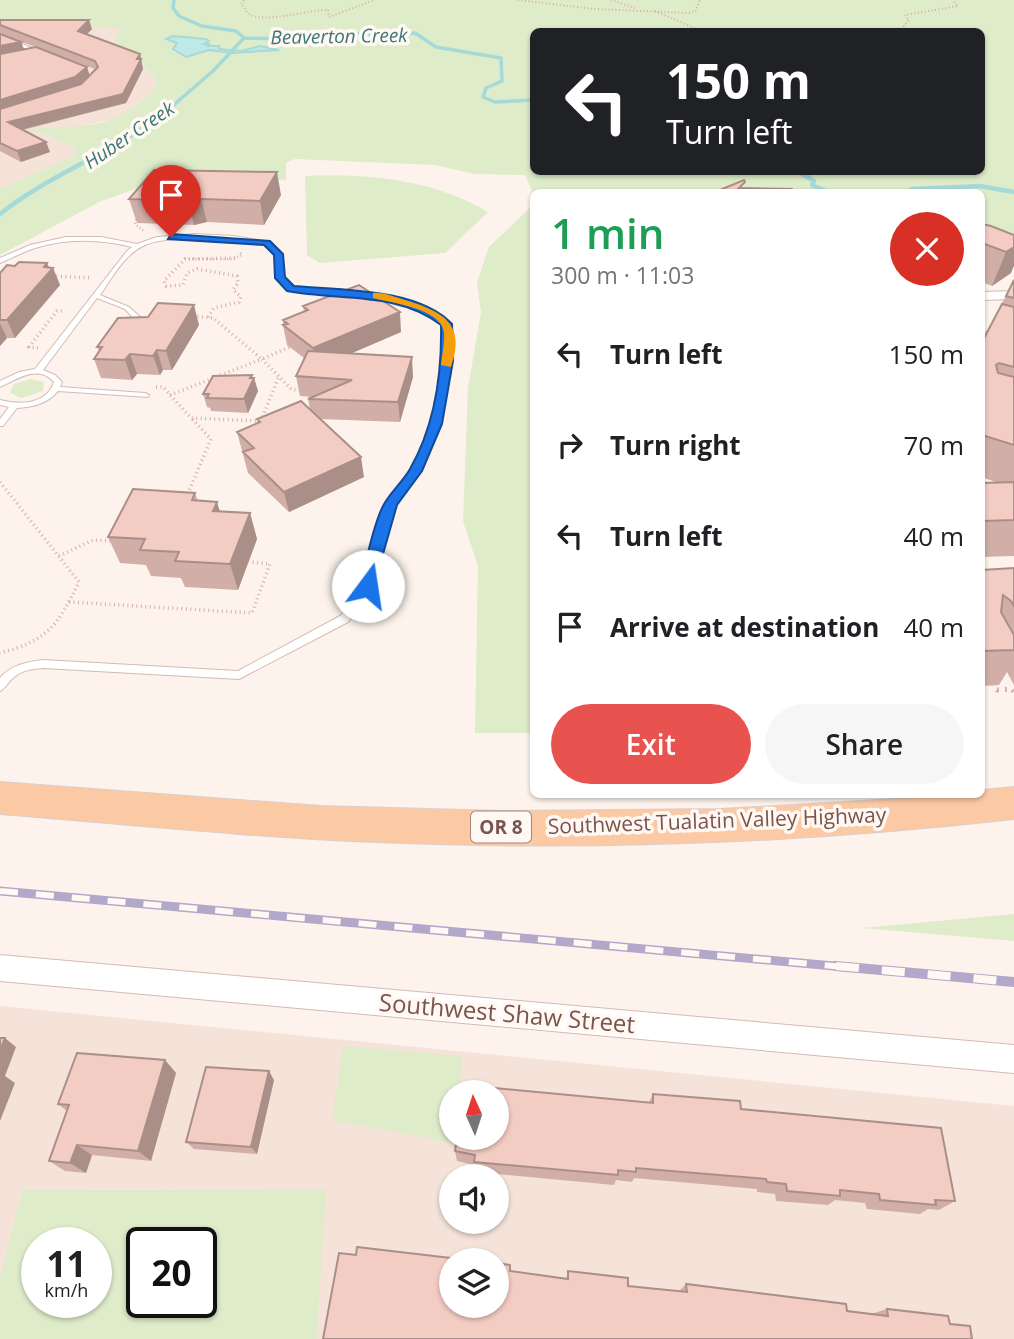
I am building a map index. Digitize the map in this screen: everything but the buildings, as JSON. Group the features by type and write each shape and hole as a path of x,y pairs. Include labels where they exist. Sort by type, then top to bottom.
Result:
{"main road":[{"name":"Southwest Tualatin Valley Highway","path":"0,797 248,818 426,827 662,827 901,814 1014,803"}],"street":[{"path":"985,296 1014,295"},
{"name":"Southwest Shaw Street","path":"0,968 1014,1059"}],"lane":[{"path":"0,37 53,57"},
{"path":"30,55 40,52"},
{"path":"0,687 4,670 43,664 239,675 344,619 362,599 387,512 415,471 436,424 445,381 449,331 441,318 429,310 374,295 290,288 280,278 278,254 267,243 171,237 151,240 136,247 37,372"},
{"path":"0,261 40,243 74,238 111,238 136,247"},
{"path":"97,296 127,308 148,329"},
{"path":"985,335 1014,342"},
{"path":"0,385 17,375 37,372 57,378 56,389"},
{"path":"0,402 14,406 39,401 56,389 145,395"},
{"path":"0,424 14,406"}],"path":[{"path":"244,0 241,5 252,14 287,16 319,9 328,10 329,17 374,0"},
{"path":"518,0 594,9 695,12 700,0"},
{"path":"611,0 642,10"},
{"path":"906,28 904,26 909,20 905,15 911,11 936,12 958,6 953,0"},
{"path":"655,11 695,28"},
{"path":"208,317 214,308 239,302 241,297 233,290 238,283 237,276 197,269 187,273 183,285 178,287 168,288 163,285 164,281 185,259 232,258 242,255 236,251"},
{"path":"51,276 98,279"},
{"path":"184,316 208,317 262,359 292,389 302,391"},
{"path":"170,395 290,347"},
{"path":"261,421 279,376"},
{"path":"152,386 163,387 211,439 186,494 186,510"},
{"path":"191,418 261,421"},
{"path":"261,421 266,428"},
{"path":"0,482 79,582 56,626 42,641 0,653"},
{"path":"59,556 93,540 118,542"},
{"path":"69,602 252,613 270,564 249,562"},
{"path":"182,609 185,603"},
{"path":"992,680 997,690 1013,689 1014,692"}],"shaded area":[{"path":"0,27 122,28 121,32 141,53 139,59 157,82 155,89 124,115 112,119 73,128 24,129 39,131 77,149 73,156 0,189"},
{"path":"0,1006 1014,1106 1014,1339 317,1339 325,1189 22,1190 0,1277"}],"green space":[{"path":"0,0 1014,0 1014,255 985,247 985,189 531,189 525,175 475,174 435,165 295,159 286,163 286,180 176,175 101,201 0,255 0,189 73,156 76,149 39,131 20,130 82,126 111,119 140,102 157,82 139,59 141,53 129,52 114,43 121,28 0,27"},
{"path":"305,176 353,176 400,181 444,192 488,212 445,253 320,263 307,255"},
{"path":"530,208 530,733 475,733 478,566 463,521 468,388 481,312 477,282 489,247"},
{"path":"30,379 44,382 43,391 21,398 10,393 14,384"},
{"path":"1014,914 1014,941 862,928"},
{"path":"343,1046 462,1056 460,1080 439,1080 439,1140 332,1120"},
{"path":"326,1189 317,1339 0,1339 0,1277 22,1190"}],"water":[{"path":"173,36 206,39 209,41 204,44 210,44 206,46 219,46 219,49 242,51 260,46 279,50 232,53 209,50 186,57 173,49 177,43 166,39"}],"waterway":[{"name":"Beaverton Creek","path":"174,0 173,8 179,16 202,26 236,31 244,38"},
{"name":"Beaverton Creek","path":"244,38 298,39 344,34 415,33 436,47 501,58 502,81 486,88 483,97 495,102 530,100"},
{"name":"Huber Creek","path":"162,115 213,71 244,38"},
{"name":"Huber Creek","path":"0,214 164,113"},
{"name":"Beaverton Creek","path":"804,175 814,181 812,185 821,189"},
{"name":"Beaverton Creek","path":"912,189 980,186 1014,192"}],"railway":[{"path":"0,891 856,968"},
{"path":"836,966 1014,982"}],"slow traffic":[{"path":"376,295 429,310 441,318 449,331 447,365"}],"route":[{"path":"171,237 267,243 274,247 278,254 280,278 290,288 318,293 386,297 429,310 447,324 447,361 436,424 427,450 390,504 383,520 368,586"}]}
